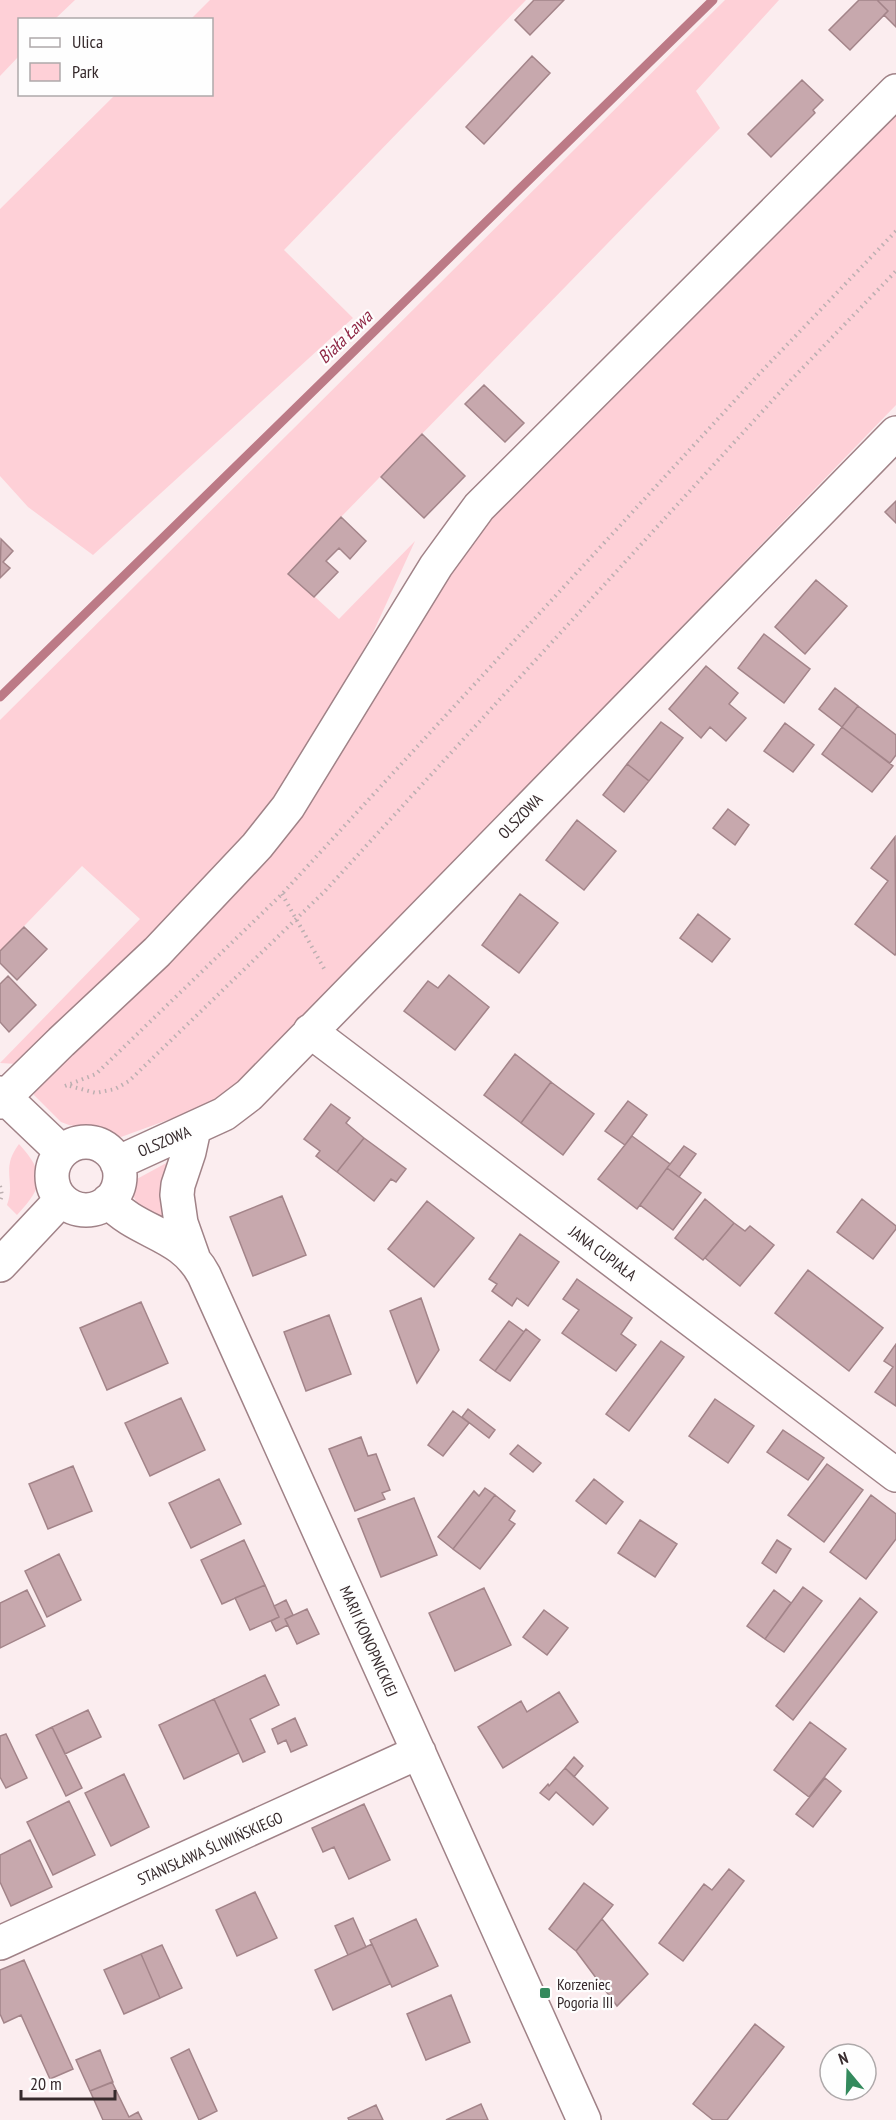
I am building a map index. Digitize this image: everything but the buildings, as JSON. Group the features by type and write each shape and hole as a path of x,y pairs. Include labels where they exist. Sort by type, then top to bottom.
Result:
{"street":[{"path":"62,1152 1,1097 157,952 257,846 288,807 436,566 478,507 896,91"},
{"name":"OLSZOWA","path":"117,1163 224,1114 249,1095 896,433"},
{"name":"JANA CUPIAŁA","path":"310,1031 896,1475"},
{"path":"194,1129 178,1185 177,1204 181,1223 194,1257"},
{"path":"81,1142 92,1143 103,1147 117,1163 119,1184 108,1202 89,1210 79,1209 61,1200 54,1188 51,1176 54,1163 70,1146 81,1142"},
{"path":"0,1265 61,1200"},
{"name":"MARII KONOPNICKIEJ","path":"108,1202 131,1220 181,1246 194,1257 207,1281 584,2120"},
{"name":"STANISŁAWA ŚLIWIŃSKIEGO","path":"0,1943 419,1752"}],"path":[{"path":"896,231 760,373 282,894 103,1068 91,1077 66,1086 96,1093 115,1089 129,1081 296,920 565,630 791,380 896,272"},
{"path":"282,894 342,998"},
{"path":"0,1186 2,1195 0,1202"}],"green space":[{"path":"0,0 75,0 56,18 18,18 18,57 0,76"},
{"path":"210,0 526,0 284,250 353,318 93,555 28,507 0,476 0,209 114,96 213,96 213,18 192,18"},
{"path":"725,0 779,0 696,91 720,128 289,573 339,619 415,541 371,637 254,834 231,866 17,1064 0,1063 140,919 82,866 0,951 0,720"},
{"path":"896,115 896,405 227,1095 195,1110 121,1137 61,1122 34,1095 35,1080 247,879 453,553"},
{"path":"19,1144 34,1164 38,1180 37,1188 17,1215 7,1205 10,1189 10,1161"},
{"path":"170,1161 167,1221 140,1206 133,1195 133,1188 135,1180"}],"waterway":[{"name":"Biała Ława","path":"0,697 713,0"}],"place":[{"name":"Korzeniec Pogoria III","path":"545,1993"}]}
